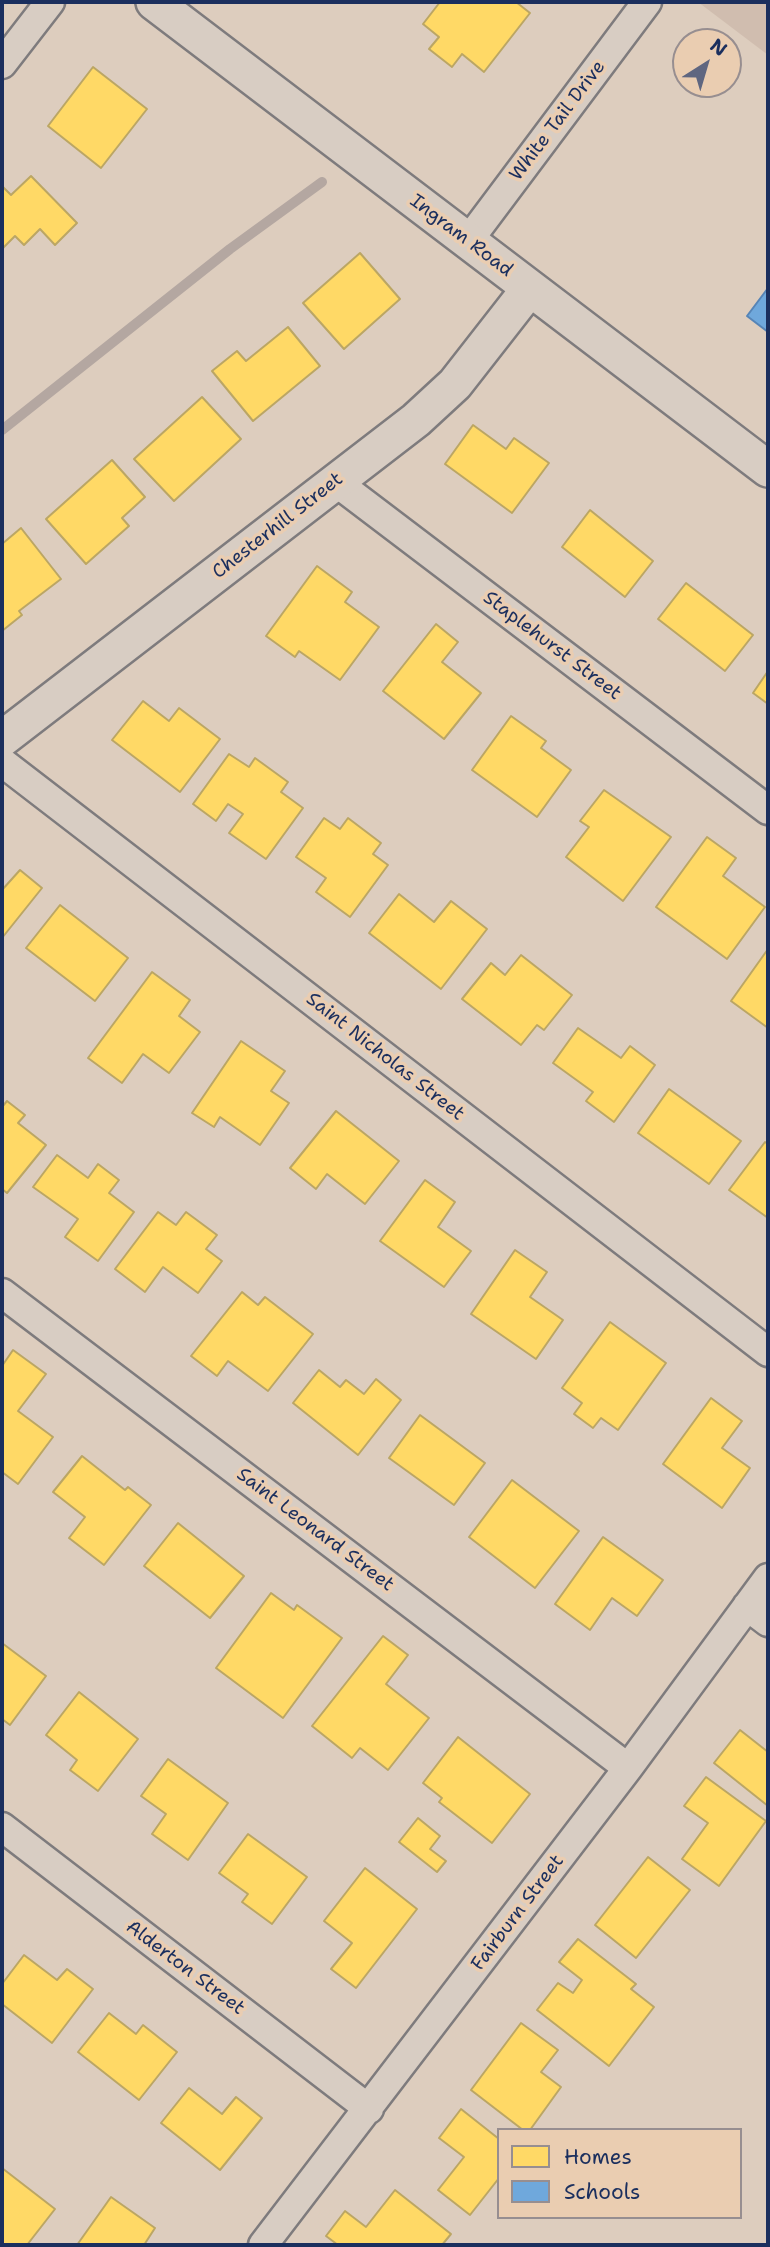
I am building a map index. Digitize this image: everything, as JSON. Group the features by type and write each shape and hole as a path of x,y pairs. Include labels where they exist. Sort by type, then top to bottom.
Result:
{"street":[{"path":"2,64 50,2"},
{"name":"Ingram Road","path":"154,2 768,469"},
{"name":"White Tail Drive","path":"468,241 635,6"},
{"name":"Chesterhill Street","path":"2,739 416,421 455,384 530,288"},
{"name":"Staplehurst Street","path":"336,482 768,810"},
{"name":"Saint Nicholas Street","path":"2,762 768,1352"},
{"name":"Saint Leonard Street","path":"2,1293 628,1768"},
{"name":"Fairburn Street","path":"263,2245 628,1768 757,1614 768,1578"},
{"name":"Alderton Street","path":"2,1828 369,2109"}],"shaded area":[{"path":"698,2 768,2 768,55 742,35 742,28 732,28"}],"building: Homes":[{"path":"440,2 516,2 530,13 484,72 462,54 452,67 429,49 439,37 423,24"},
{"path":"93,67 147,109 101,168 48,126"},
{"path":"31,176 77,223 55,245 40,229 24,245 15,236 2,249 2,186 11,195"},
{"path":"360,253 400,299 344,349 303,303"},
{"path":"288,327 320,366 253,421 212,371 237,351 246,361"},
{"path":"202,397 241,439 174,501 134,459"},
{"path":"473,425 506,449 514,438 549,463 512,513 445,464"},
{"path":"112,460 145,497 122,518 129,526 86,564 46,519"},
{"path":"590,510 653,561 625,597 562,547"},
{"path":"21,528 61,579 19,611 22,615 2,631 2,544"},
{"path":"317,566 352,592 345,602 379,627 340,680 299,651 295,657 266,636"},
{"path":"686,583 753,635 725,671 658,619"},
{"path":"436,624 458,642 442,662 481,693 444,739 383,691"},
{"path":"768,671 768,704 753,693"},
{"path":"143,701 169,721 179,708 220,739 180,792 112,740"},
{"path":"511,716 546,741 541,748 571,770 537,817 472,770"},
{"path":"229,754 249,767 255,758 288,782 281,792 303,808 266,859 229,833 243,814 228,804 216,821 193,804"},
{"path":"604,790 671,837 623,901 566,857 589,827 580,821"},
{"path":"324,818 340,829 348,818 381,843 373,854 388,865 350,917 316,892 326,878 296,857"},
{"path":"707,837 736,858 723,876 765,907 727,959 656,907"},
{"path":"20,870 42,888 2,938 2,890"},
{"path":"399,894 434,922 451,901 487,929 441,989 369,933"},
{"path":"60,905 128,958 95,1001 26,948"},
{"path":"768,949 768,1028 731,1001"},
{"path":"521,955 572,995 544,1030 537,1025 521,1045 462,999 491,963 505,975"},
{"path":"152,972 190,1000 179,1016 200,1032 169,1073 143,1054 122,1083 88,1058"},
{"path":"578,1028 621,1058 630,1046 655,1065 614,1122 586,1101 593,1092 553,1063"},
{"path":"241,1041 285,1071 271,1091 289,1103 260,1145 220,1117 214,1127 192,1113"},
{"path":"669,1089 741,1141 709,1184 638,1133"},
{"path":"7,1101 25,1115 18,1123 46,1145 7,1193 2,1189 2,1107"},
{"path":"336,1111 399,1161 365,1204 327,1174 316,1189 290,1168"},
{"path":"765,1142 768,1144 768,1218 729,1190"},
{"path":"57,1155 88,1178 98,1164 119,1180 109,1193 134,1212 98,1261 65,1237 78,1219 33,1187"},
{"path":"425,1180 455,1202 438,1227 471,1251 444,1287 380,1241"},
{"path":"158,1212 176,1225 186,1212 217,1235 206,1249 222,1261 198,1293 163,1267 145,1292 115,1269"},
{"path":"515,1250 547,1272 530,1297 563,1320 536,1359 471,1314"},
{"path":"242,1292 258,1305 265,1297 313,1334 268,1391 228,1361 217,1376 191,1356"},
{"path":"610,1322 666,1363 618,1430 601,1418 593,1428 574,1414 582,1403 562,1388"},
{"path":"13,1350 46,1374 18,1411 53,1437 18,1484 2,1472 2,1366"},
{"path":"319,1370 340,1387 346,1380 364,1394 376,1379 401,1400 358,1455 293,1403"},
{"path":"711,1398 742,1421 722,1448 750,1468 722,1508 663,1464"},
{"path":"420,1415 485,1463 454,1505 389,1458"},
{"path":"82,1456 125,1490 128,1487 151,1505 104,1565 69,1538 85,1517 53,1492"},
{"path":"512,1480 579,1531 535,1588 469,1537"},
{"path":"178,1523 244,1576 210,1618 144,1566"},
{"path":"603,1537 663,1580 637,1616 612,1598 590,1630 555,1604"},
{"path":"271,1593 294,1610 297,1605 342,1638 283,1718 216,1668"},
{"path":"383,1636 408,1655 386,1684 429,1718 388,1770 360,1748 352,1758 312,1726"},
{"path":"2,1643 46,1676 10,1725 2,1719"},
{"path":"79,1692 138,1739 98,1791 70,1770 77,1760 46,1735"},
{"path":"740,1730 768,1752 768,1806 714,1763"},
{"path":"458,1737 530,1794 492,1843 439,1802 442,1798 423,1783"},
{"path":"168,1759 228,1803 188,1860 152,1834 166,1814 141,1796"},
{"path":"706,1777 766,1821 719,1886 682,1859 708,1823 684,1806"},
{"path":"418,1818 440,1836 430,1849 446,1861 437,1872 399,1842"},
{"path":"248,1834 307,1877 272,1924 242,1902 248,1894 219,1873"},
{"path":"648,1857 690,1890 636,1958 595,1925"},
{"path":"365,1868 417,1909 356,1988 331,1969 352,1943 324,1921"},
{"path":"578,1939 636,1984 631,1989 654,2007 609,2066 537,2010 558,1983 573,1993 582,1980 559,1962"},
{"path":"24,1955 57,1980 67,1969 93,1989 52,2043 2,2004 2,1984"},
{"path":"109,2013 136,2034 143,2025 177,2052 139,2100 78,2052"},
{"path":"521,2023 558,2050 541,2072 561,2087 531,2128 520,2128 471,2090"},
{"path":"189,2088 222,2114 236,2097 262,2118 220,2170 161,2123"},
{"path":"461,2109 497,2137 497,2181 470,2215 438,2190 464,2157 439,2138"},
{"path":"2,2168 55,2209 27,2245 2,2245"},
{"path":"395,2190 451,2234 442,2245 338,2245 326,2236 345,2211 366,2227"},
{"path":"111,2197 155,2228 144,2245 77,2245"}],"building: Schools":[{"path":"768,288 768,332 747,316"}],"waterway":[{"path":"2,430 230,249 322,182"}]}
